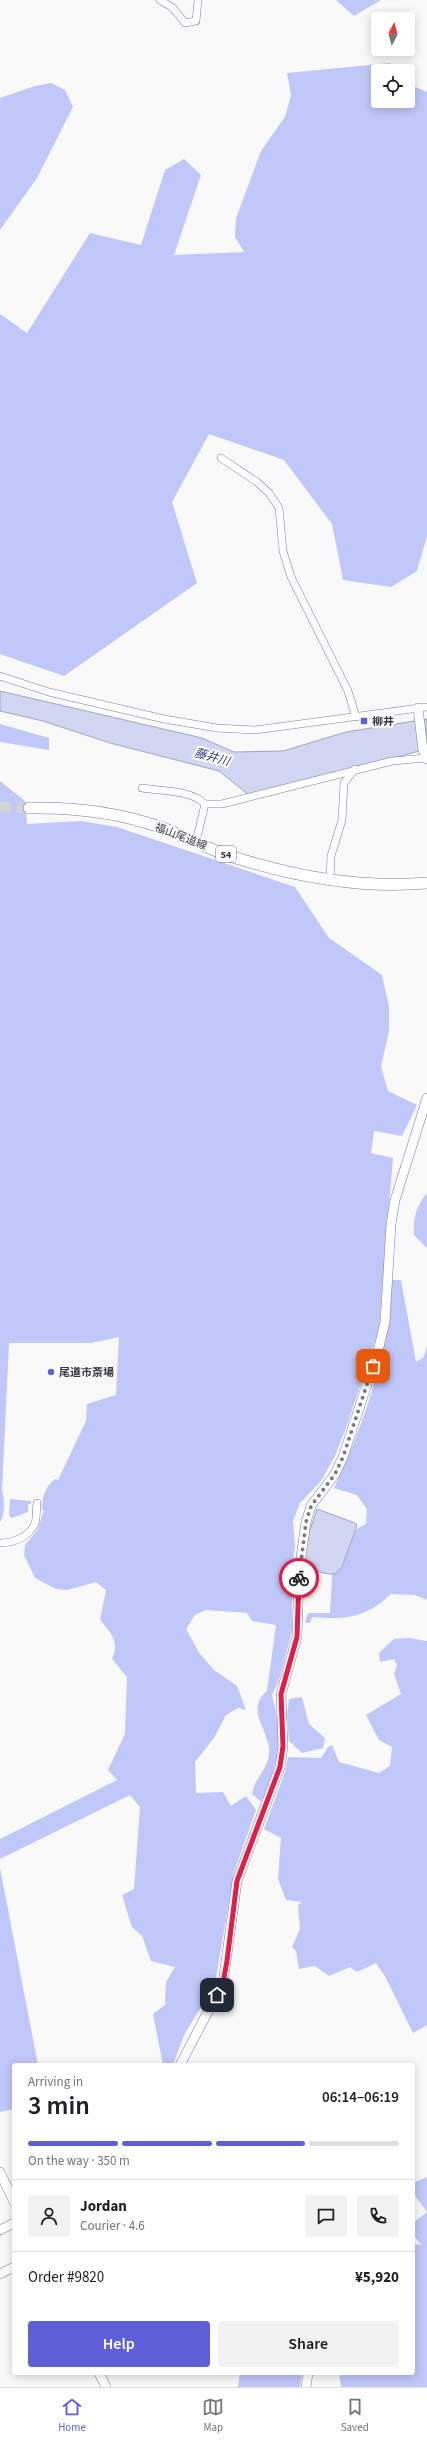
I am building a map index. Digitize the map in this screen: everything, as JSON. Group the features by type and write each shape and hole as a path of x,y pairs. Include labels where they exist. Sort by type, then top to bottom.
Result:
{"main road":[{"name":"福山尾道線","path":"29,808 69,807 115,814 160,827 226,854 275,869 330,879 380,885 427,883"}],"street":[{"path":"160,0 174,8 185,23 196,21 198,0"},
{"path":"221,458 257,482 269,493 279,508 283,551 291,577 348,692 356,716"},
{"path":"0,676 49,692 164,718 217,728 255,730 422,708 426,756 392,761 355,769 222,804 205,804 200,800 187,795 142,788"},
{"path":"330,879 332,856 342,820 344,783 355,769"},
{"path":"196,842 205,804"},
{"path":"181,2063 223,1983 237,1881 280,1767 283,1746 281,1694 297,1637 299,1571 306,1522 311,1506 335,1474 343,1457 378,1351 385,1322 391,1224 395,1200 427,1098"},
{"path":"0,1543 11,1543 27,1533 35,1523 37,1503"},
{"path":"0,2172 12,2198"},
{"path":"0,2230 12,2224"},
{"path":"0,2274 12,2268"},
{"path":"100,2375 106,2387"},
{"path":"306,2387 308,2375"}],"shaded area":[{"path":"336,0 381,0 354,16"},
{"path":"371,65 371,108 415,108 415,87 427,92 427,536 417,571 391,587 343,580 332,524 284,460 209,434 172,502 197,583 64,676 0,654 0,314 27,333 90,233 141,245 165,170 184,159 201,175 174,255 244,252 235,237 236,218 261,151 285,117 291,95 287,73"},
{"path":"51,83 65,90 73,107 37,178 0,230 0,98 35,86"},
{"path":"0,724 49,738 49,750 0,742"},
{"path":"0,781 25,801 27,824 81,821 117,827 295,887 329,938 382,975 389,1006 389,1031 381,1067 388,1091 417,1105 402,1136 374,1131 371,1153 393,1158 379,1329 335,1456 321,1481 300,1503 293,1521 295,1546 292,1570 292,1632 279,1680 272,1695 278,1726 278,1750 276,1761 261,1802 252,1794 256,1782 268,1761 269,1748 259,1718 258,1704 267,1691 276,1625 252,1621 247,1613 206,1610 195,1615 186,1629 200,1654 214,1670 237,1686 246,1710 238,1708 226,1715 214,1738 195,1762 196,1793 223,1792 231,1806 246,1796 256,1810 234,1872 215,1984 184,2035 174,2063 163,2063 153,2014 165,2005 166,1982 175,1967 151,1961 142,1936 132,1927 122,1895 134,1889 140,1807 130,1795 0,1859 0,1839 117,1780 108,1770 125,1734 127,1677 112,1659 115,1643 111,1634 100,1620 106,1590 96,1582 67,1590 56,1589 35,1578 24,1555 25,1545 37,1531 44,1510 42,1510 43,1497 49,1485 55,1479 58,1480 86,1421 87,1404 116,1395 119,1337 91,1343 9,1343 2,1491 4,1507 0,1522"},
{"path":"427,1193 427,1248 414,1235 414,1229 416,1212"},
{"path":"392,1280 401,1280 416,1362 424,1357 427,1345 427,1600 415,1595 391,1594 382,1602 364,1613 355,1616 335,1618 312,1617 310,1623 305,1623 308,1613 330,1613 333,1562 350,1545 356,1529 366,1524 367,1509 357,1495 334,1488 356,1437 373,1387 385,1335"},
{"path":"10,1499 31,1501 31,1504 28,1504 28,1512 12,1518 9,1516"},
{"path":"409,1638 427,1641 427,2025 413,2033 386,1978 376,1963 357,1972 350,1967 329,1976 315,1966 299,1969 296,1951 292,1947 300,1929 298,1905 302,1902 286,1900 278,1879 281,1838 264,1829 285,1772 288,1757 321,1758 328,1747 332,1745 339,1762 379,1773 390,1766 392,1747 379,1740 366,1715 401,1694 394,1674 397,1665 394,1659 380,1662 379,1653 394,1639"},
{"path":"302,1697 309,1724 325,1738 323,1748 302,1753 289,1741 287,1716 289,1699"},
{"path":"0,1868 38,2063 12,2063 12,2109 0,2112"},
{"path":"427,2177 427,2212 415,2196 415,2182"},
{"path":"427,2212 427,2387 341,2387 339,2375 415,2375 415,2244 421,2245 415,2237 415,2221"},
{"path":"240,2375 302,2375 300,2387 238,2387"}],"water":[{"name":"藤井川","path":"0,691 202,738 234,752 283,751 346,732 427,719 427,749 250,796 219,771 110,743 43,721 0,711"},
{"path":"317,1509 357,1525 342,1567 335,1574 319,1572 304,1563 308,1536"}],"tunnel":[{"path":"0,807 29,808"}],"way so far":[{"path":"299,1578 306,1522 311,1506 335,1474 343,1457 373,1366"}],"place":[{"name":"柳井","path":"364,721"},
{"name":"尾道市斎場","path":"51,1372"}],"route":[{"path":"217,1995 223,1983 237,1881 240,1870 280,1767 283,1746 281,1694 297,1637 299,1578"}]}
